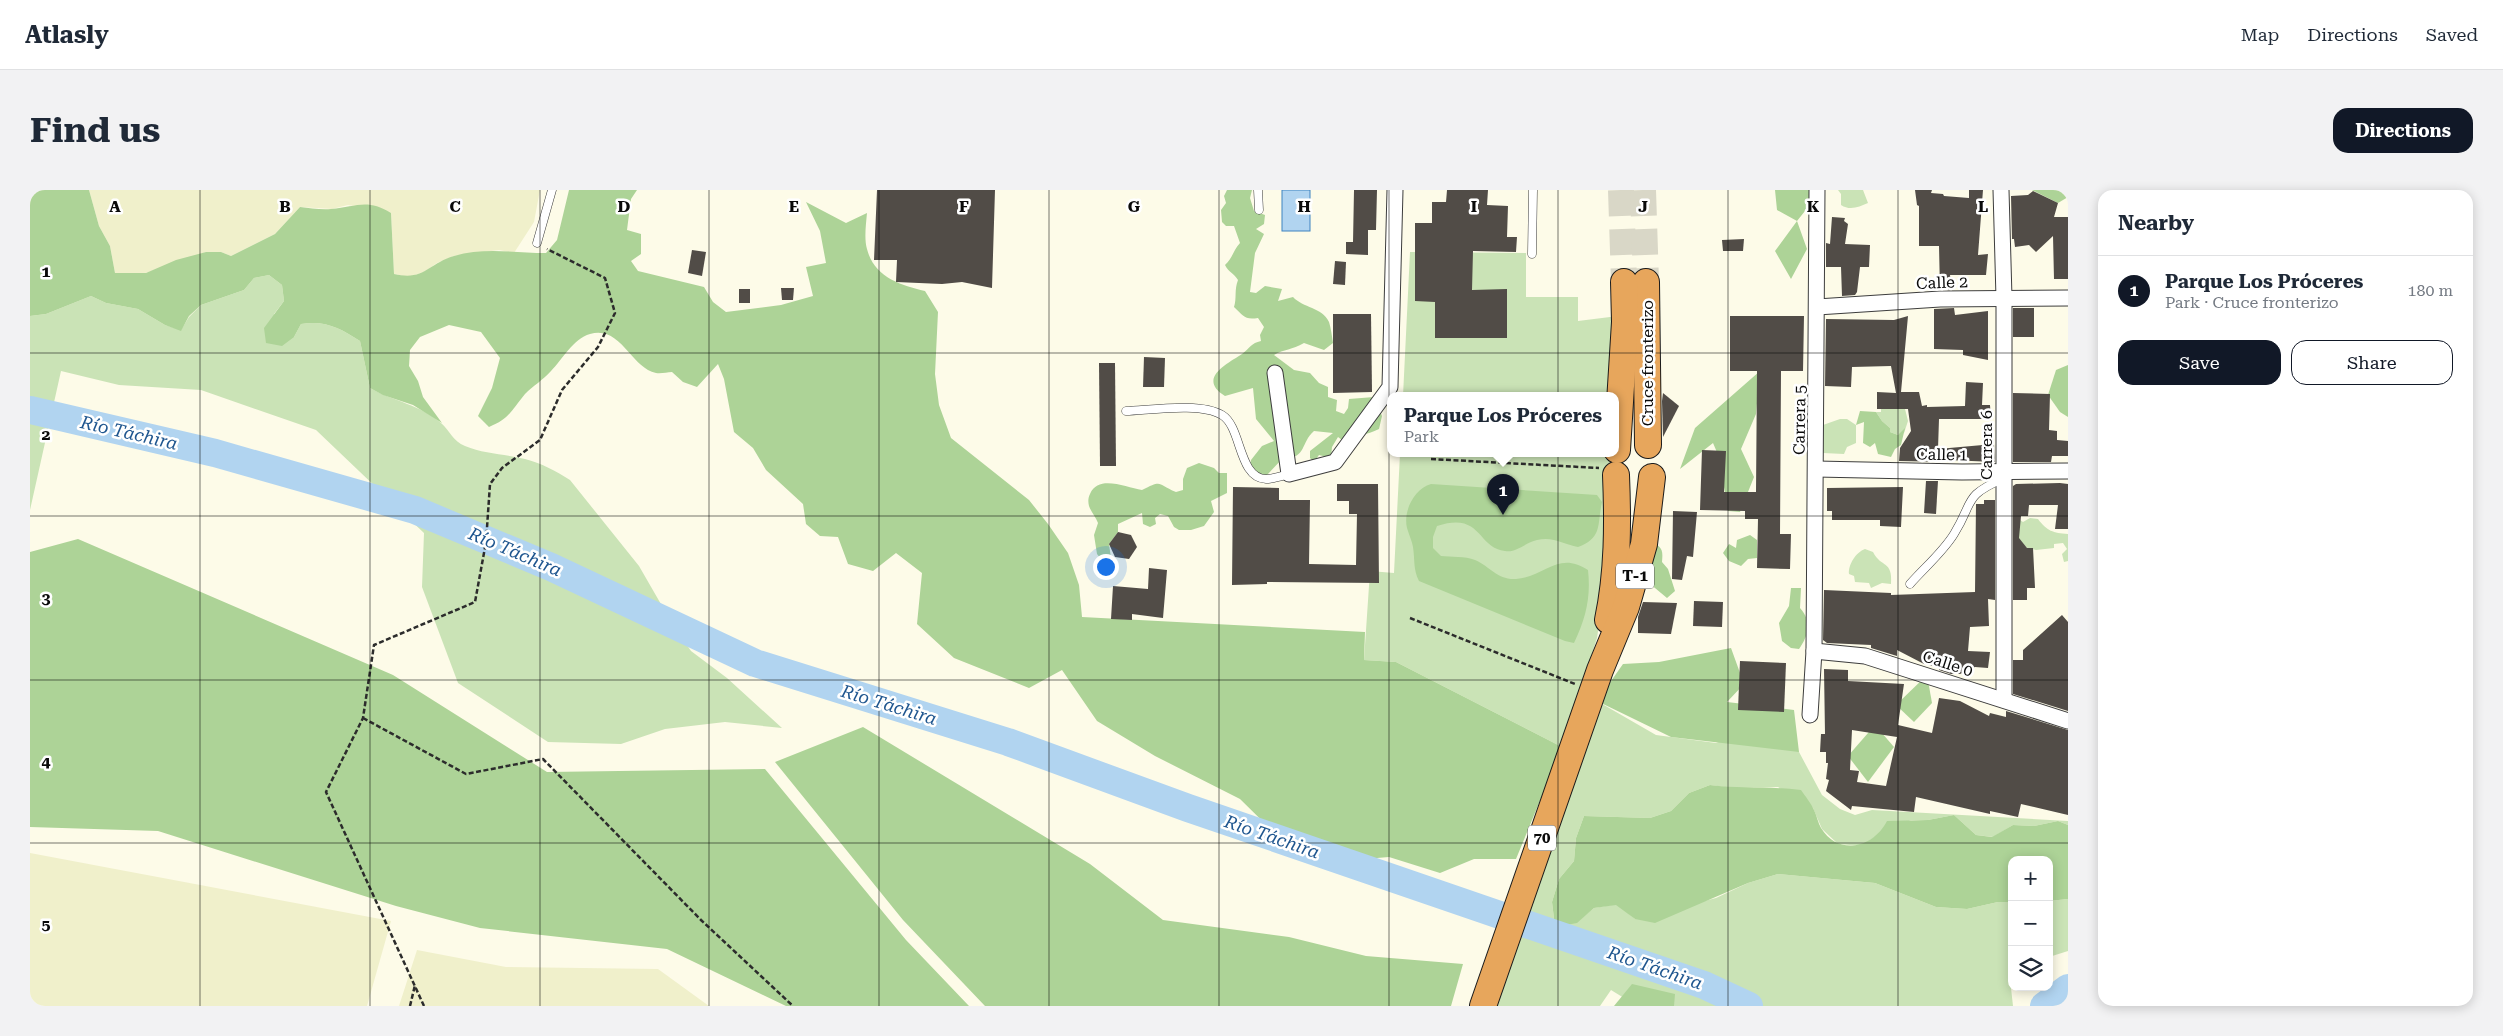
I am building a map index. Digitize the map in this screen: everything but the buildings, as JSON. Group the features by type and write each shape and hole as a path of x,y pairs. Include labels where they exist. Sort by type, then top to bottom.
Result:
{"highway":[{"name":"Cruce fronterizo","path":"1591,679 1626,608 1644,544 1652,477 1657,463 1656,456 1648,445 1635,282 1625,322 1619,397"},
{"name":"Cruce fronterizo","path":"1619,454 1631,441 1648,445"},
{"name":"Cruce fronterizo","path":"1591,679 1614,578 1618,529 1614,460"},
{"path":"1614,460 1621,480 1633,485 1652,477"},
{"name":"70","path":"1484,1006 1591,679"}],"street":[{"path":"1274,373 1289,474 1335,462 1390,387 1395,190"},
{"name":"Carrera 5","path":"1814,651 1817,190"},
{"name":"Carrera 6","path":"2001,190 2004,298 2004,700"},
{"name":"Calle 2","path":"1817,307 1940,299 2068,298"},
{"name":"Calle 1","path":"1816,469 2004,475 2068,471"},
{"path":"1810,715 1814,651"},
{"name":"Calle 0","path":"1814,651 1865,656 2068,721"}],"lane":[{"path":"536,244 552,190"},
{"path":"1258,190 1259,210"},
{"path":"1532,254 1533,190"},
{"path":"1126,411 1210,409 1232,423 1245,462 1254,474 1267,479 1289,474"},
{"path":"1910,584 1954,534 1971,498 1982,488 2004,475"}],"path":[{"path":"424,1006 326,792 363,718 374,645 475,602 486,542 490,484 502,468 540,440 562,390 598,347 615,313 605,278 536,244"},
{"path":"1431,459 1614,460"},
{"path":"1410,618 1591,679"},
{"path":"363,718 466,774 543,759 701,920 793,1006"},
{"path":"410,1006 415,985"}],"green space":[{"path":"30,190 89,190 99,226 110,246 115,273 146,273 176,260 206,252 221,252 231,256 275,234 300,207 327,209 368,205 383,208 391,213 394,274 404,276 426,271 445,259 465,253 488,251 546,253 557,240 569,190 637,190 631,199 627,230 641,234 641,254 631,261 638,271 704,287 713,302 726,312 781,305 813,296 806,267 826,263 820,231 806,202 846,223 867,213 866,245 870,259 889,278 906,286 925,291 938,312 935,374 939,405 951,438 1029,500 1048,524 1068,553 1079,585 1082,617 1365,632 1364,660 1396,662 1562,747 1516,859 1474,859 1440,873 1389,857 1329,862 1292,850 1240,799 1155,756 1097,721 1062,670 1029,688 954,658 917,624 922,573 896,553 873,571 848,564 838,537 820,536 806,524 803,504 766,470 753,448 734,432 724,379 718,364 697,387 683,382 672,372 656,373 647,370 618,341 610,336 601,333 590,334 578,340 548,374 525,394 506,417 489,427 478,416 492,388 500,358 481,332 449,325 420,337 410,350 409,366 418,381 423,397 442,423 413,405 383,395 370,388 360,341 346,332 325,324 301,324 294,337 282,346 266,343 264,328 284,301 282,285 269,275 254,278 244,290 201,305 189,316 181,331 165,325 138,309 106,303 91,296 46,314 30,316"},
{"path":"89,190 540,190 534,222 514,253 499,250 454,256 437,263 424,272 409,277 394,274 391,213 348,205 332,209 300,207 275,234 231,256 221,252 206,252 146,273 115,273 110,246 99,226"},
{"path":"1227,190 1252,190 1250,198 1254,211 1265,215 1264,224 1256,229 1264,234 1255,253 1250,292 1256,293 1265,286 1282,289 1278,301 1293,297 1297,301 1322,313 1330,324 1333,343 1324,350 1304,343 1274,355 1294,370 1310,373 1319,383 1328,387 1328,397 1337,400 1336,411 1344,414 1348,408 1349,399 1374,397 1382,416 1379,429 1342,440 1338,437 1332,447 1331,458 1319,455 1314,462 1310,458 1310,451 1333,433 1314,431 1300,453 1291,458 1283,458 1266,476 1249,471 1251,460 1262,446 1274,441 1256,419 1253,388 1225,396 1217,389 1214,383 1214,377 1223,366 1242,354 1253,344 1261,341 1260,335 1264,327 1258,318 1247,318 1234,307 1238,280 1225,265 1240,243 1234,226 1226,226 1222,222 1221,210 1226,203 1224,196"},
{"path":"1775,190 1813,190 1817,196 1797,221 1777,210"},
{"path":"1838,190 1863,190 1868,203 1854,208 1844,207 1841,205 1841,194"},
{"path":"2032,190 2068,190 2068,197 2058,203"},
{"path":"1797,221 1807,249 1791,279 1775,251"},
{"path":"1410,252 1526,253 1526,297 1578,297 1578,321 1618,316 1613,392 1403,392"},
{"path":"269,275 282,285 284,301 274,314 294,337 301,324 310,323 325,324 346,332 360,341 370,388 425,412 444,426 457,441 465,446 480,451 531,461 570,480 639,566 673,625 691,651 727,678 782,728 725,722 665,729 621,744 548,742 458,683 422,587 424,533 316,430 201,390 119,385 61,371 30,510 30,316 46,314 91,296 106,303 138,309 165,325 181,330 189,317 201,305 244,290 254,278"},
{"path":"2068,365 2068,417 2060,412 2048,395 2056,370"},
{"path":"1760,371 1756,414 1741,449 1754,477 1740,512 1728,511 1719,457 1713,443 1680,469 1695,428"},
{"path":"1881,409 1905,409 1908,421 1904,433 1898,435 1890,432 1890,428 1876,412 1881,412"},
{"path":"1860,411 1876,412 1890,428 1890,432 1898,435 1905,428 1901,445 1895,449 1891,457 1878,454 1875,443 1870,447 1863,443 1864,422 1856,425"},
{"path":"1840,419 1847,419 1856,425 1856,443 1847,447 1844,454 1823,453 1823,425"},
{"path":"1400,457 1610,457 1605,585 1597,638 1562,747 1396,662 1364,660 1370,571 1394,573"},
{"path":"1199,463 1214,468 1219,473 1227,473 1227,493 1211,501 1214,512 1204,526 1191,530 1179,530 1174,527 1168,516 1160,514 1155,518 1156,524 1150,527 1143,524 1142,513 1118,524 1118,532 1109,544 1111,558 1105,564 1097,554 1094,535 1098,523 1088,503 1089,496 1094,488 1106,483 1142,490 1160,484 1176,492 1183,490 1183,479 1187,468"},
{"path":"1431,484 1597,495 1602,502 1598,529 1592,539 1578,547 1543,539 1533,541 1514,550 1505,551 1489,544 1471,527 1463,523 1437,526 1433,537 1433,548 1441,556 1475,560 1509,579 1526,577 1552,566 1568,563 1588,570 1589,589 1587,607 1574,643 1419,581 1415,568 1413,545 1406,521 1408,508 1415,496"},
{"path":"2030,518 2038,519 2051,531 2068,534 2068,561 2064,562 2062,554 2067,549 2063,543 2054,544 2054,548 2036,550 2027,548 2016,537 2020,520 2023,522"},
{"path":"1750,535 1757,540 1757,558 1748,559 1741,566 1729,561 1723,553 1729,544 1736,548 1737,540"},
{"path":"78,539 393,675 547,772 765,769 906,940 969,1006 786,1006 667,949 480,928 396,906 158,831 30,827 30,552"},
{"path":"1653,543 1662,550 1662,562 1668,569 1675,591 1667,598 1649,583 1638,583"},
{"path":"1865,549 1873,552 1888,568 1891,584 1882,583 1871,588 1869,583 1855,582 1854,576 1849,574 1853,559"},
{"path":"1791,588 1801,588 1800,608 1808,623 1805,639 1799,649 1791,648 1782,641 1779,623 1789,606"},
{"path":"1731,648 1744,684 1727,702 1794,710 1799,752 1671,737 1597,701 1623,664 1659,662"},
{"path":"1927,675 1932,703 1914,722 1896,705"},
{"path":"1597,701 1656,735 1716,743 1730,738 1788,738 1799,752 1822,795 1840,809 1855,815 1872,810 2068,821 2068,825 2058,821 2034,826 2013,825 1993,837 1976,835 1954,815 1928,820 1911,820 1881,833 1861,846 1838,844 1822,829 1813,808 1778,787 1733,788 1710,785 1689,793 1671,811 1650,818 1584,816 1576,838 1574,861 1559,879 1552,902 1555,927 1577,922 1594,908 1617,904 1635,919 1716,898 1748,883 1778,874 1875,883 1936,907 1967,909 1998,902 2008,902 2008,991 2011,991 2013,1006 1637,1006 1611,990 1600,1006 1489,1006"},
{"path":"1875,725 1894,747 1868,782 1848,756"},
{"path":"863,727 1090,864 1163,920 1289,937 1366,956 1463,964 1451,1006 985,1006 903,920 775,762"},
{"path":"1710,785 1801,790 1813,807 1821,828 1828,837 1837,843 1846,845 1856,845 1874,837 1887,821 1928,820 1954,815 1976,835 1992,837 2013,825 2034,826 2058,821 2068,825 2068,899 2053,901 2053,856 2008,856 2008,902 1998,902 1967,909 1936,907 1875,883 1778,874 1748,883 1655,923 1635,919 1616,905 1594,908 1577,923 1555,927 1552,902 1559,879 1574,861 1576,838 1584,816 1650,818 1671,811 1689,793"},
{"path":"30,853 391,921 367,1006 30,1006"},
{"path":"2068,899 2068,951 2053,956 2053,901"},
{"path":"417,950 506,967 658,969 709,1006 399,1006"},
{"path":"1632,984 1675,994 1674,1006 1614,1006"}],"water":[{"path":"1282,190 1310,190 1310,231 1282,231"}],"waterway":[{"name":"Río Táchira","path":"30,410 215,453 415,510 551,567 755,663 1008,742 1188,808 1704,985 1749,1006"},
{"path":"2044,1006 2068,988"}],"tunnel":[{"path":"1621,190 1624,282"},
{"path":"1643,190 1646,282"}],"place":[{"name":"Parque Los Próceres","path":"1503,515"}]}
